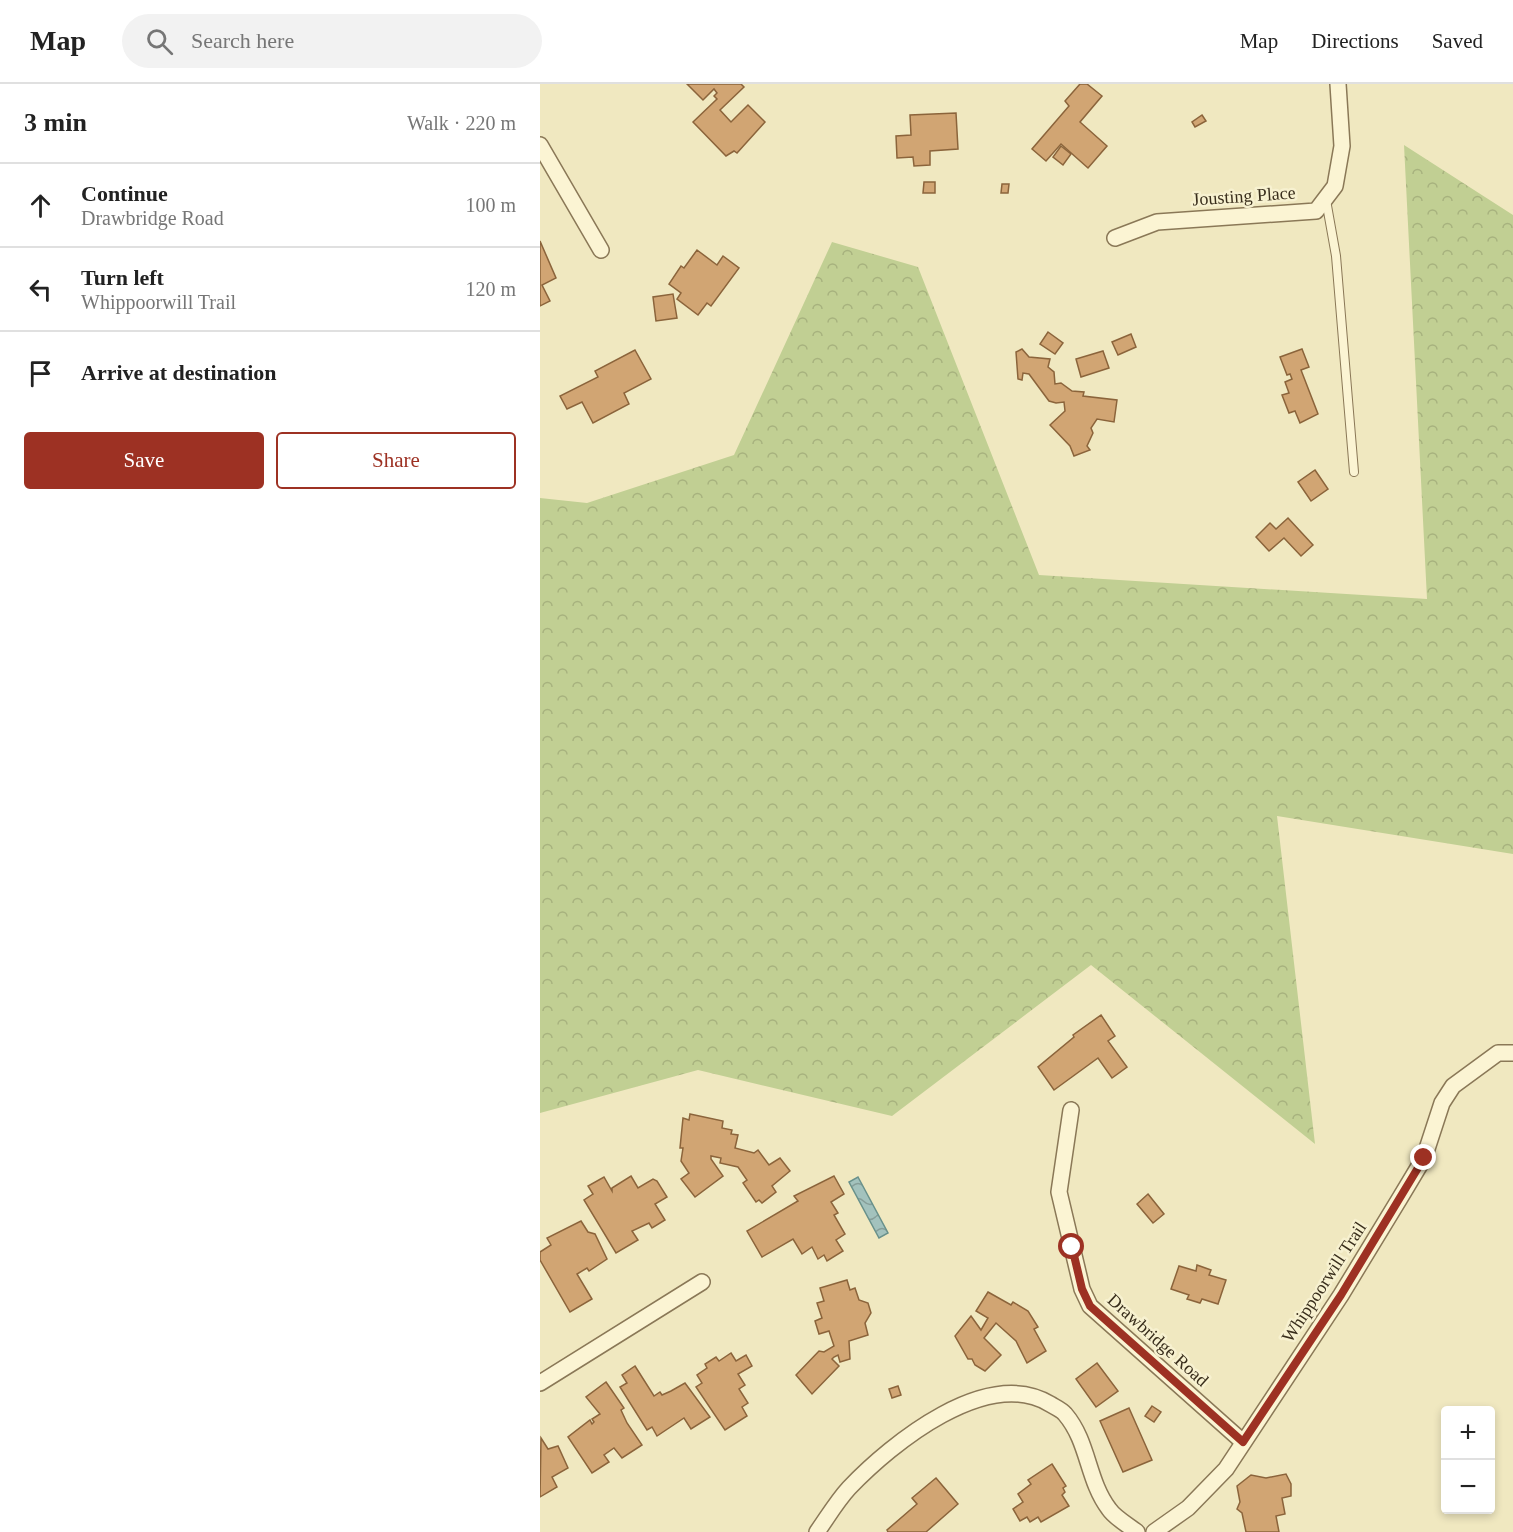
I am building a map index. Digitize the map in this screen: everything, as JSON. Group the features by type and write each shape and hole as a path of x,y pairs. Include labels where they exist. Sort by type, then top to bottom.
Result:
{"street":[{"path":"1325,198 1335,186 1342,146 1338,84"},
{"path":"540,145 601,250"},
{"name":"Jousting Place","path":"1115,238 1157,222 1316,211 1325,198"},
{"name":"Whippoorwill Trail","path":"1154,1532 1206,1492 1243,1442 1341,1295 1424,1158 1442,1102 1453,1086 1498,1053 1513,1053"},
{"name":"Drawbridge Road","path":"1071,1110 1059,1192 1082,1289 1090,1306 1243,1442"},
{"path":"540,1383 702,1282"},
{"path":"817,1532 849,1488 938,1416 979,1398 1011,1393 1036,1396 1064,1413 1082,1442 1094,1483 1110,1511 1137,1532"}],"lane":[{"path":"1325,198 1336,256 1354,472"}],"green space":[{"path":"1404,145 1513,215 1513,854 1277,816 1315,1144 1091,965 892,1116 698,1070 540,1113 540,498 587,503 734,455 832,242 918,267 1039,575 1427,599"}],"water":[{"path":"858,1177 888,1233 879,1238 849,1182"}],"building":[{"path":"687,84 741,84 744,87 720,110 731,122 748,105 765,122 737,153 734,151 726,156 693,122 717,99 714,96 717,93 714,89 703,100"},
{"path":"1080,84 1087,84 1102,96 1080,122 1107,146 1088,168 1061,144 1046,161 1032,149 1069,106 1065,101"},
{"path":"956,113 958,149 930,151 930,165 914,166 913,157 897,158 896,136 911,135 910,115"},
{"path":"1202,115 1206,121 1195,127 1192,122"},
{"path":"1061,146 1071,154 1063,165 1053,157"},
{"path":"924,182 935,182 935,193 923,193"},
{"path":"1002,184 1009,184 1008,193 1001,193"},
{"path":"540,241 556,278 542,285 550,301 540,306"},
{"path":"697,250 717,265 723,256 739,268 711,306 707,303 698,315 677,299 681,293 669,284 681,266 684,268"},
{"path":"673,294 677,318 656,321 653,297"},
{"path":"1048,332 1063,343 1055,354 1040,344"},
{"path":"1131,334 1136,347 1118,355 1112,342"},
{"path":"1022,349 1029,357 1050,359 1048,367 1054,372 1055,384 1061,383 1072,391 1084,392 1083,396 1117,400 1114,422 1097,419 1091,428 1093,433 1087,446 1090,450 1074,456 1070,446 1050,425 1065,411 1064,402 1049,401 1029,374 1023,373 1022,380 1018,379 1016,352"},
{"path":"1302,349 1309,367 1301,370 1318,414 1300,423 1295,411 1289,413 1282,395 1289,393 1285,382 1292,379 1290,374 1287,375 1280,357"},
{"path":"635,350 651,379 624,393 629,404 593,423 582,402 567,409 560,396 598,377 595,371"},
{"path":"1103,351 1109,368 1081,377 1076,359"},
{"path":"1315,470 1328,489 1311,501 1298,482"},
{"path":"1288,518 1313,545 1301,556 1284,538 1269,551 1256,537 1270,523 1276,529"},
{"path":"1101,1015 1115,1036 1108,1041 1127,1067 1112,1078 1098,1058 1054,1090 1038,1067 1074,1037 1073,1035"},
{"path":"690,1114 723,1121 722,1128 732,1130 731,1134 738,1135 735,1148 754,1153 758,1150 769,1165 780,1158 790,1171 772,1186 776,1192 762,1203 759,1200 756,1202 743,1183 747,1180 738,1167 720,1163 721,1158 711,1156 723,1176 695,1197 681,1179 689,1173 681,1161 683,1148 680,1148 683,1118 689,1120"},
{"path":"631,1176 638,1188 653,1179 657,1181 667,1197 655,1204 665,1220 652,1228 649,1223 632,1231 638,1240 616,1253 584,1200 593,1194 588,1186 604,1177 612,1191 612,1188"},
{"path":"834,1176 844,1194 831,1202 838,1213 834,1215 845,1234 836,1240 843,1251 827,1261 824,1255 818,1259 812,1247 802,1254 793,1239 762,1257 747,1231 798,1201 794,1196"},
{"path":"1148,1194 1164,1214 1153,1223 1137,1204"},
{"path":"581,1221 588,1232 595,1234 607,1259 589,1271 587,1268 577,1274 592,1299 570,1312 540,1260 540,1252 551,1245 547,1238"},
{"path":"1197,1265 1211,1270 1209,1275 1226,1280 1218,1304 1202,1299 1200,1303 1187,1299 1189,1295 1171,1289 1179,1266 1196,1271"},
{"path":"847,1280 850,1290 855,1288 859,1300 868,1303 871,1313 865,1323 868,1335 849,1341 850,1359 840,1362 838,1355 834,1357 832,1359 839,1366 812,1394 796,1375 819,1351 824,1352 834,1346 829,1331 819,1334 815,1321 822,1318 817,1303 824,1301 820,1288"},
{"path":"988,1292 1011,1305 1013,1302 1028,1311 1038,1327 1034,1329 1046,1351 1027,1363 1016,1341 996,1323 984,1338 1001,1355 985,1371 975,1365 972,1359 968,1359 955,1336 971,1316 981,1330 988,1318 976,1311"},
{"path":"731,1353 736,1361 746,1355 752,1366 738,1374 745,1385 739,1389 748,1403 742,1407 747,1416 725,1430 696,1387 702,1383 697,1375 707,1368 705,1364 716,1357 719,1361"},
{"path":"1097,1363 1118,1391 1096,1407 1076,1379"},
{"path":"635,1366 654,1396 660,1392 662,1395 685,1383 710,1417 691,1429 684,1418 657,1436 652,1427 647,1430 620,1387 627,1383 622,1375"},
{"path":"606,1382 624,1408 621,1410 627,1423 642,1445 622,1458 614,1448 604,1455 609,1462 592,1473 568,1437 590,1420 592,1424 594,1422 592,1419 600,1414 586,1397"},
{"path":"898,1386 901,1395 892,1398 889,1389"},
{"path":"1152,1406 1161,1412 1154,1422 1145,1416"},
{"path":"1129,1408 1152,1460 1123,1472 1100,1421"},
{"path":"541,1438 548,1449 558,1446 568,1468 552,1477 557,1487 540,1497"},
{"path":"1052,1464 1066,1486 1063,1488 1065,1492 1062,1495 1069,1506 1041,1522 1038,1517 1030,1522 1027,1517 1020,1521 1013,1509 1023,1502 1018,1494 1031,1484 1028,1480"},
{"path":"1286,1474 1291,1484 1291,1496 1282,1498 1285,1514 1276,1516 1279,1532 1246,1532 1242,1513 1237,1509 1240,1502 1237,1486 1251,1475 1266,1478"},
{"path":"936,1478 958,1504 926,1532 888,1532 887,1530 917,1504 912,1498"}],"route":[{"path":"1072,1247 1082,1289 1090,1306 1243,1442 1341,1295 1424,1158"}]}
